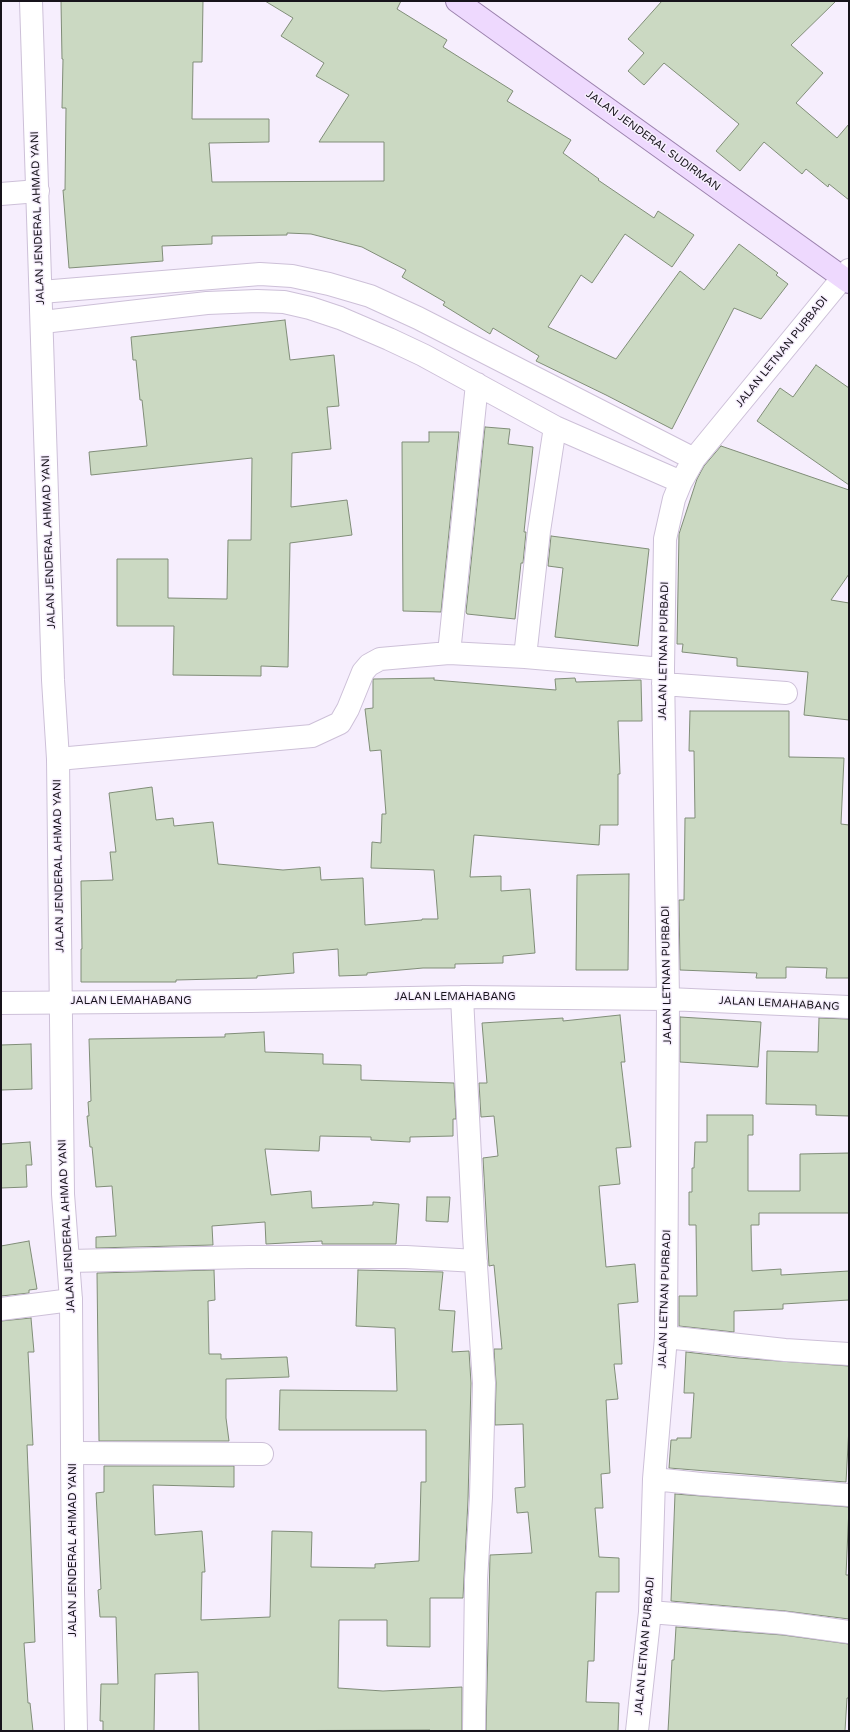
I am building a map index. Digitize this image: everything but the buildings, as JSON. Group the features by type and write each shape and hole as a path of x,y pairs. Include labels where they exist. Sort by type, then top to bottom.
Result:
{"main road":[{"name":"JALAN JENDERAL SUDIRMAN","path":"457,1 847,276"}],"street":[{"name":"JALAN JENDERAL AHMAD YANI","path":"31,1 43,322 53,672 58,759 63,1194 72,1300 73,1590 76,1731"},
{"path":"1,194 38,191"},
{"path":"41,292 260,274 292,276 329,284 370,296 418,318 694,459"},
{"name":"JALAN LETNAN PURBADI","path":"637,1731 650,1612 654,1479 666,1338 668,999 663,677 666,540 674,499 681,482 694,459 847,276"},
{"path":"43,322 207,303 257,301 284,302 310,308 340,318 410,348 555,427 681,482"},
{"path":"448,653 478,384"},
{"path":"525,657 539,531 555,427"},
{"path":"58,759 312,736 340,723 348,709 363,672 369,665 380,659 448,653 525,657 786,693"},
{"path":"462,996 474,1236 484,1383 481,1497 476,1580 474,1731"},
{"name":"JALAN LEMAHABANG","path":"1,1003 61,1001 251,1001 462,996 668,999 849,1007"},
{"path":"69,1261 249,1257 406,1258 476,1261"},
{"path":"1,1308 72,1300"},
{"path":"666,1338 785,1350 849,1354"},
{"path":"73,1453 262,1454"},
{"path":"654,1479 849,1495"},
{"path":"650,1612 784,1624 849,1632"}]}
